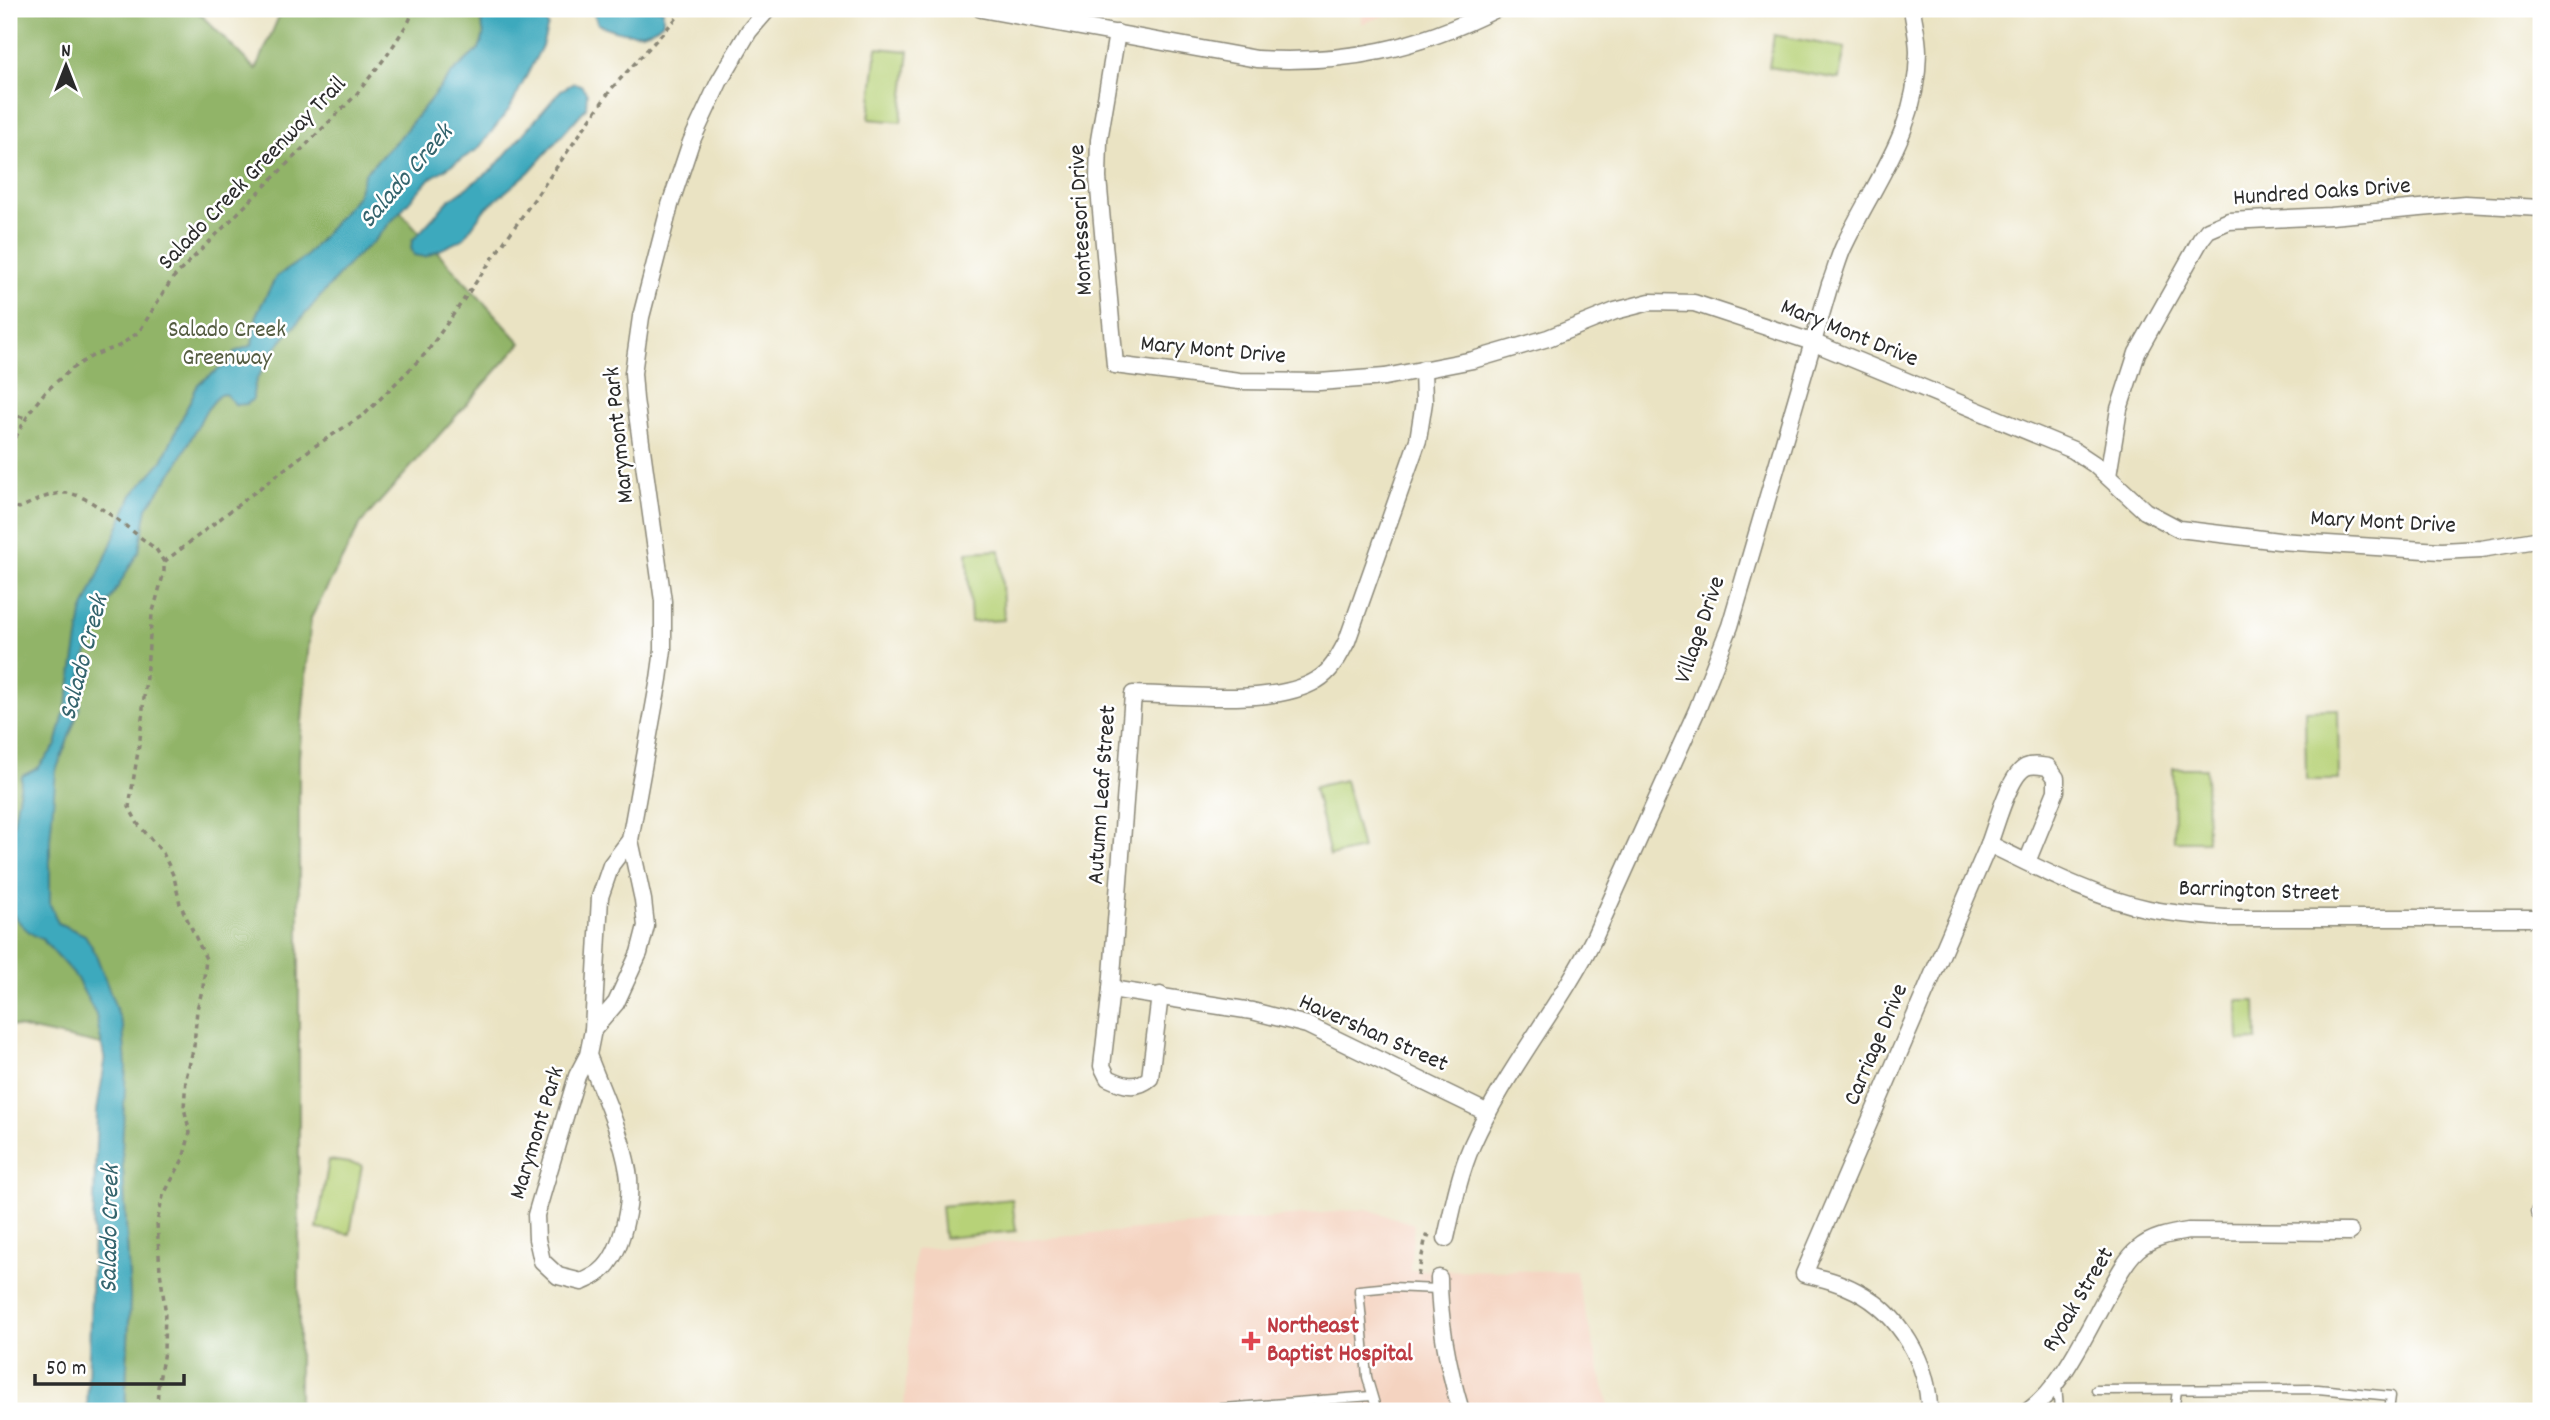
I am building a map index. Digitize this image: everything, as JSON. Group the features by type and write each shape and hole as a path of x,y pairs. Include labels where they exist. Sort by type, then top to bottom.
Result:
{"street":[{"name":"Marymont Park","path":"593,1030 616,1003 639,953 646,926 630,840 663,650 663,601 635,399 633,373 636,344 670,205 691,142 719,82 749,30 768,9"},
{"path":"984,9 1257,59 1297,61 1353,57 1392,50 1469,22 1496,9"},
{"name":"Village Drive","path":"1446,1238 1458,1182 1471,1146 1488,1113 1580,967 1697,710 1730,626 1812,341 1843,248 1891,160 1902,134 1916,78 1918,50 1912,9"},
{"name":"Montessori Drive","path":"1115,365 1098,178 1099,140 1117,33"},
{"name":"Hundred Oaks Drive","path":"2108,475 2119,409 2137,353 2202,239 2216,226 2229,221 2330,216 2465,204 2541,208"},
{"name":"Mary Mont Drive","path":"1115,365 1239,382 1319,382 1385,377 1473,360 1650,302 1694,303 1812,341 2073,450 2108,475 2146,511 2179,529 2279,541 2429,551 2481,550 2541,539"},
{"name":"Autumn Leaf Street","path":"1160,995 1150,1078 1141,1085 1132,1086 1108,1078 1102,1066 1111,989 1133,694 1272,694 1318,680 1330,669 1346,641 1418,440 1424,402 1423,369"},
{"name":"Carriage Drive","path":"1929,1411 1919,1362 1895,1322 1877,1304 1857,1291 1834,1281 1804,1274 1989,844 2014,778 2024,768 2038,765 2048,767 2056,778 2056,791 2027,862"},
{"name":"Marymont Park","path":"588,1055 617,1131 629,1173 625,1228 617,1250 602,1271 582,1282 558,1276 542,1261 537,1240 536,1215 577,1076 588,1055 593,1030 600,897 611,865 630,840"},
{"name":"Barrington Street","path":"1989,844 2112,899 2186,915 2225,918 2541,918"},
{"name":"Havershan Street","path":"1111,989 1280,1016 1307,1024 1488,1113"},
{"name":"Ryoak Street","path":"2028,1411 2038,1404 2057,1381 2116,1279 2136,1251 2148,1242 2188,1231 2350,1231"},
{"path":"1439,1283 1446,1356 1461,1411"}],"lane":[{"path":"1377,1411 1371,1396 1363,1344 1359,1290 1439,1283"},
{"path":"2057,1381 2059,1411"},
{"path":"2096,1390 2318,1389 2390,1396 2389,1411"},
{"path":"2174,1411 2177,1391"},
{"path":"1186,1411 1371,1396"},
{"path":"1323,1400 1328,1411"}],"path":[{"name":"Salado Creek Greenway Trail","path":"9,477 14,440 25,418 45,392 71,369 94,355 120,346 138,332 172,279 355,96 388,54 414,9"},
{"path":"164,562 312,448 365,414 427,352 612,88 685,9"},
{"path":"9,413 25,418"},
{"path":"9,501 19,508 66,492 82,495 156,549 164,562 164,572 152,615 140,739 129,807 138,824 163,853 174,877 180,904 206,960 197,1009 194,1046 186,1078 184,1108 190,1133 183,1159 163,1196 157,1222 165,1308 158,1411"},
{"path":"1439,1283 1418,1277 1418,1270 1426,1237 1446,1238"}],"shaded area":[{"path":"1363,9 1403,9 1361,24"},
{"name":"Northeast Baptist Hospital","path":"1367,1209 1414,1224 1410,1270 1575,1271 1610,1411 904,1411 915,1250"}],"green space":[{"name":"Salado Creek Greenway","path":"9,9 195,9 256,70 282,9 479,9 484,35 479,49 451,74 401,136 365,173 521,343 361,523 311,618 299,757 299,1411 125,1411 130,1297 122,1150 125,1050 9,1025"},
{"path":"1774,35 1845,48 1839,79 1769,67"},
{"path":"877,48 909,51 901,122 869,119"},
{"path":"1000,550 1004,620 971,622 967,552"},
{"path":"2338,709 2339,780 2306,780 2305,710"},
{"path":"2173,768 2206,768 2207,841 2174,841"},
{"path":"1345,780 1362,849 1330,856 1314,787"},
{"path":"2238,1001 2256,1001 2257,1040 2239,1041"},
{"path":"329,1160 362,1165 350,1234 317,1229"},
{"path":"1012,1199 1016,1231 944,1238 941,1206"}],"water":[{"name":"Salado Creek","path":"479,9 534,9 548,25 542,46 510,108 478,149 429,179 375,240 351,261 274,350 255,383 253,399 247,404 236,405 225,394 219,395 205,412 177,465 147,508 139,551 103,612 90,641 83,669 79,710 56,771 50,840 50,904 58,923 85,935 95,952 123,1027 126,1066 122,1150 130,1297 125,1411 87,1411 97,1111 105,1062 96,1015 76,977 42,939 22,925 9,905 8,858 22,776 38,768 56,745 69,694 82,613 132,495 162,461 198,384 230,361 234,352 252,345 257,313 276,277 305,257 357,196 365,173 401,136 451,74 479,49 484,35"},
{"path":"592,9 663,9 663,22 656,28 640,33 623,32 598,24"},
{"path":"574,83 581,85 587,93 586,108 529,172 484,210 463,239 425,257 414,255 412,241 449,200 493,169 561,90"}],"place":[{"name":"Northeast Baptist Hospital","path":"1251,1341"}]}
